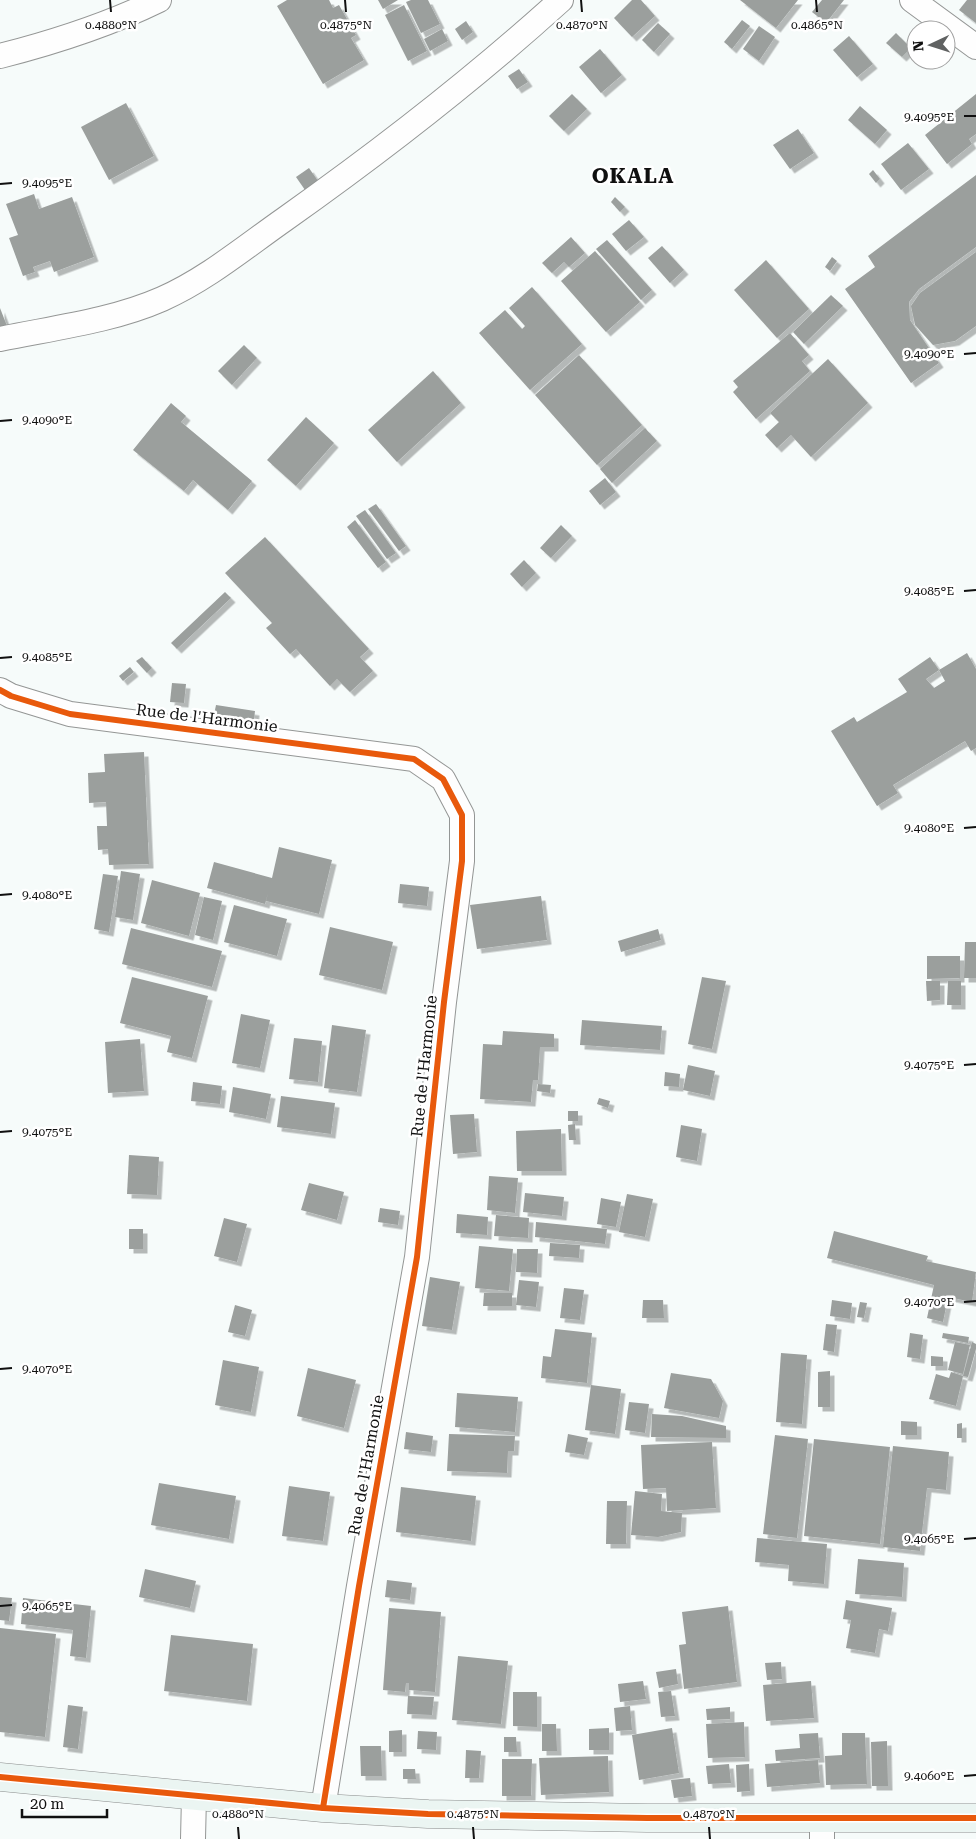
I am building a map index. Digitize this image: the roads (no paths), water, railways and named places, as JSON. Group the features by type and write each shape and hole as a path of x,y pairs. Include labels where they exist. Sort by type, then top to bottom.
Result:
{"street":[{"path":"0,56 60,41 159,0"},
{"path":"0,339 124,313 191,286 343,178 506,50 561,0"},
{"path":"912,0 976,48"},
{"name":"Rue de l'Harmonie","path":"0,690 11,696 70,714 414,759 443,779 462,815 462,861 444,1002 417,1257 360,1576 323,1808"},
{"path":"0,1777 323,1808 428,1814 822,1829 976,1818"},
{"path":"193,1839 194,1796"}],"district":[{"name":"OKALA","path":"633,176"}]}
